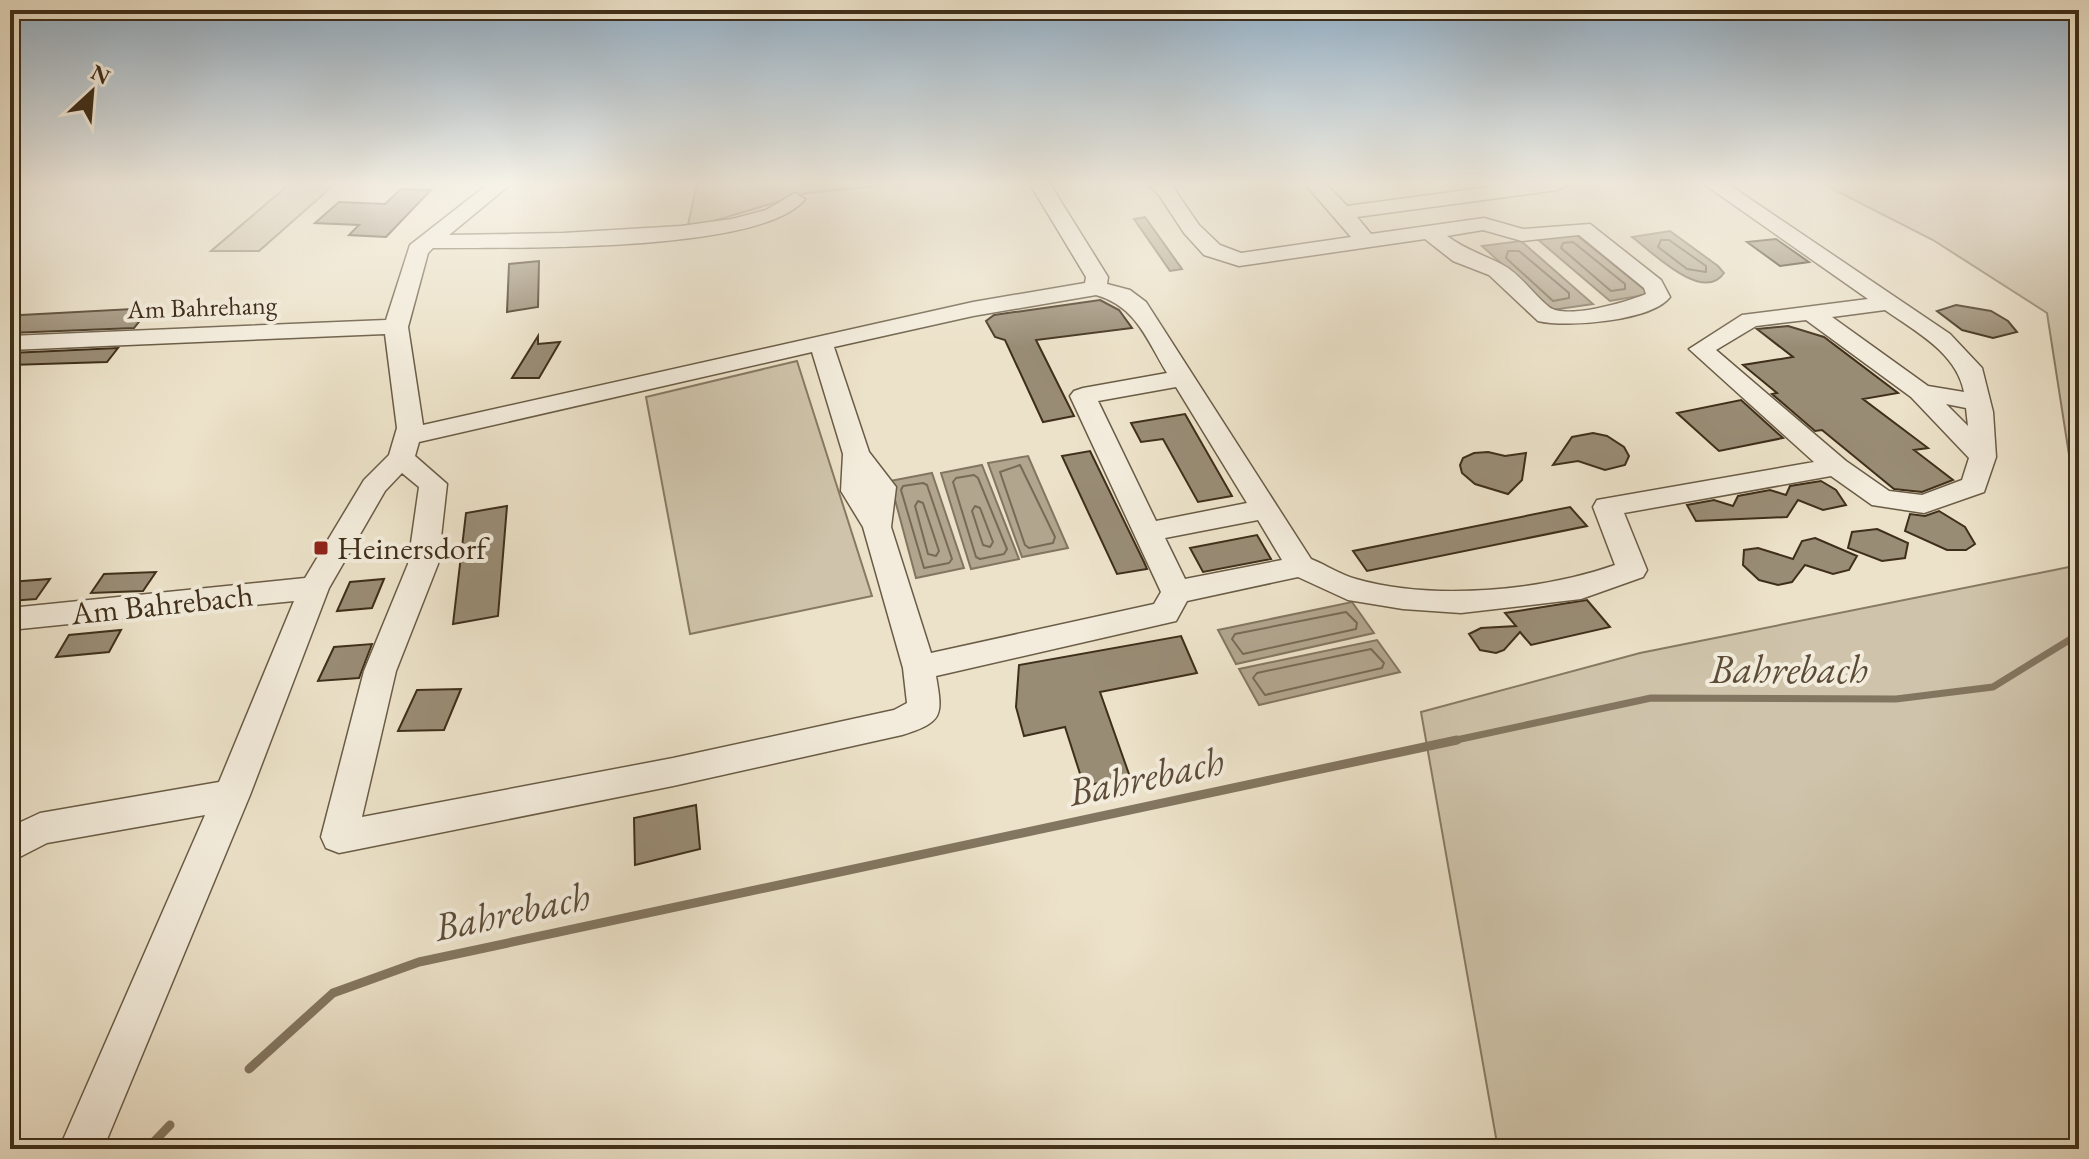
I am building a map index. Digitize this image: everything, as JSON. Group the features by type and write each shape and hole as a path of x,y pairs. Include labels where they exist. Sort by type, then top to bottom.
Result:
{"street":[{"path":"88,1131 232,795 314,588 374,486 404,447 410,428 396,327 418,250 432,238"},
{"path":"427,242 609,238"},
{"path":"1073,238 1097,277 1096,288"},
{"path":"1200,238 1212,250 1239,260 1386,238"},
{"path":"1437,238 1461,256 1497,270 1546,316 1576,318 1636,307 1659,297 1653,285 1595,238"},
{"path":"1794,238 1942,339 1973,373 1983,457 1974,486 1924,504 1882,499 1836,467 1701,349 1750,320 1889,303"},
{"path":"404,447 821,344 1013,301 1096,288 1122,295 1138,307 1301,566 1348,589 1403,598 1461,602 1581,588 1632,570 1607,507 1836,467"},
{"path":"1810,312 1920,392 1983,457"},
{"name":"Am Bahrehang","path":"10,343 396,327"},
{"path":"404,447 433,484 423,564 380,671 339,837 673,772 902,722 925,709 919,668 877,527 855,491 856,454 821,344"},
{"path":"1176,592 1083,396 1183,378"},
{"path":"1920,392 1978,402"},
{"path":"1148,532 1265,509"},
{"path":"1176,592 1301,566"},
{"name":"Am Bahrebach","path":"10,619 314,588"},
{"path":"919,668 1165,613 1176,592"},
{"path":"10,846 40,829 232,795"}],"shaded area":[{"path":"226,238 274,238 259,251 211,251"},
{"path":"1929,238 2079,238 2079,519 2047,313"},
{"path":"797,361 872,596 690,634 646,397"},
{"path":"2079,565 2079,1149 1498,1149 1421,712 1640,653"}],"water":[{"path":"1147,238 1160,238 1182,269 1170,271"},
{"path":"1536,238 1580,238 1650,294 1610,301"},
{"path":"1633,238 1680,238 1724,273 1715,281 1703,282 1691,279 1664,263"},
{"path":"1521,241 1593,304 1552,310 1482,246"},
{"path":"1028,456 1068,548 1022,557 988,463"},
{"path":"982,465 1019,559 971,569 941,473"},
{"path":"932,473 964,568 916,578 890,481"},
{"path":"1352,602 1374,633 1236,664 1218,630"},
{"path":"1377,640 1400,672 1259,705 1239,669"}],"building":[{"path":"1776,239 1809,262 1780,266 1747,242"},
{"path":"539,261 538,307 507,312 509,264"},
{"path":"1100,300 1119,310 1132,328 1036,340 1074,416 1043,422 1005,340 995,337 986,321 994,315"},
{"path":"1956,305 1991,311 2008,321 2017,332 1993,338 1962,330 1937,311"},
{"path":"150,308 134,328 10,333 10,326 21,315"},
{"path":"1788,326 1824,337 1898,393 1863,399 1928,448 1914,450 1953,480 1922,492 1894,489 1822,430 1815,431 1772,394 1777,393 1743,365 1793,357 1757,329"},
{"path":"538,336 538,344 560,342 539,378 512,378"},
{"path":"118,348 107,362 10,365 10,353"},
{"path":"1741,400 1783,438 1719,451 1677,413"},
{"path":"1185,414 1232,496 1198,502 1163,439 1141,442 1131,423"},
{"path":"1593,433 1607,436 1624,447 1629,456 1625,465 1605,470 1578,461 1553,465 1572,437"},
{"path":"1090,451 1147,569 1117,574 1062,456"},
{"path":"1488,452 1505,456 1526,453 1522,480 1508,494 1475,484 1462,473 1460,465 1463,458"},
{"path":"1821,481 1836,490 1846,505 1823,510 1798,500 1787,517 1696,521 1687,505 1714,500 1733,506 1738,496 1770,490 1786,495 1790,486"},
{"path":"507,506 498,616 453,624 466,513"},
{"path":"1570,507 1587,526 1367,571 1353,551"},
{"path":"1939,511 1965,527 1975,544 1966,550 1947,550 1905,531 1910,514 1925,516"},
{"path":"1877,529 1908,543 1905,558 1882,561 1848,548 1852,532"},
{"path":"1257,535 1271,559 1203,572 1190,548"},
{"path":"1815,538 1857,556 1849,570 1833,574 1805,565 1792,582 1778,585 1759,580 1743,565 1744,550 1758,548 1793,559 1802,541"},
{"path":"156,572 143,591 91,593 104,574"},
{"path":"50,579 36,599 10,601 10,582"},
{"path":"384,579 372,608 337,611 350,582"},
{"path":"1587,600 1610,627 1531,645 1520,632 1504,650 1496,653 1480,650 1469,634 1481,628 1516,626 1505,613"},
{"path":"121,630 109,652 56,657 69,635"},
{"path":"1181,636 1197,673 1100,692 1130,777 1084,786 1065,727 1024,736 1016,707 1019,665"},
{"path":"372,644 359,678 318,681 334,647"},
{"path":"461,689 444,730 398,731 417,690"},
{"path":"696,805 700,849 635,865 634,818"}],"waterway":[{"name":"Bahrebach","path":"1447,742 1651,698 1896,699 1993,687 2079,634"},
{"name":"Bahrebach","path":"249,1069 333,993 419,962 1457,740"},
{"name":"Bahrebach","path":"147,1149 170,1125"}],"place":[{"name":"Heinersdorf","path":"321,548"}]}
